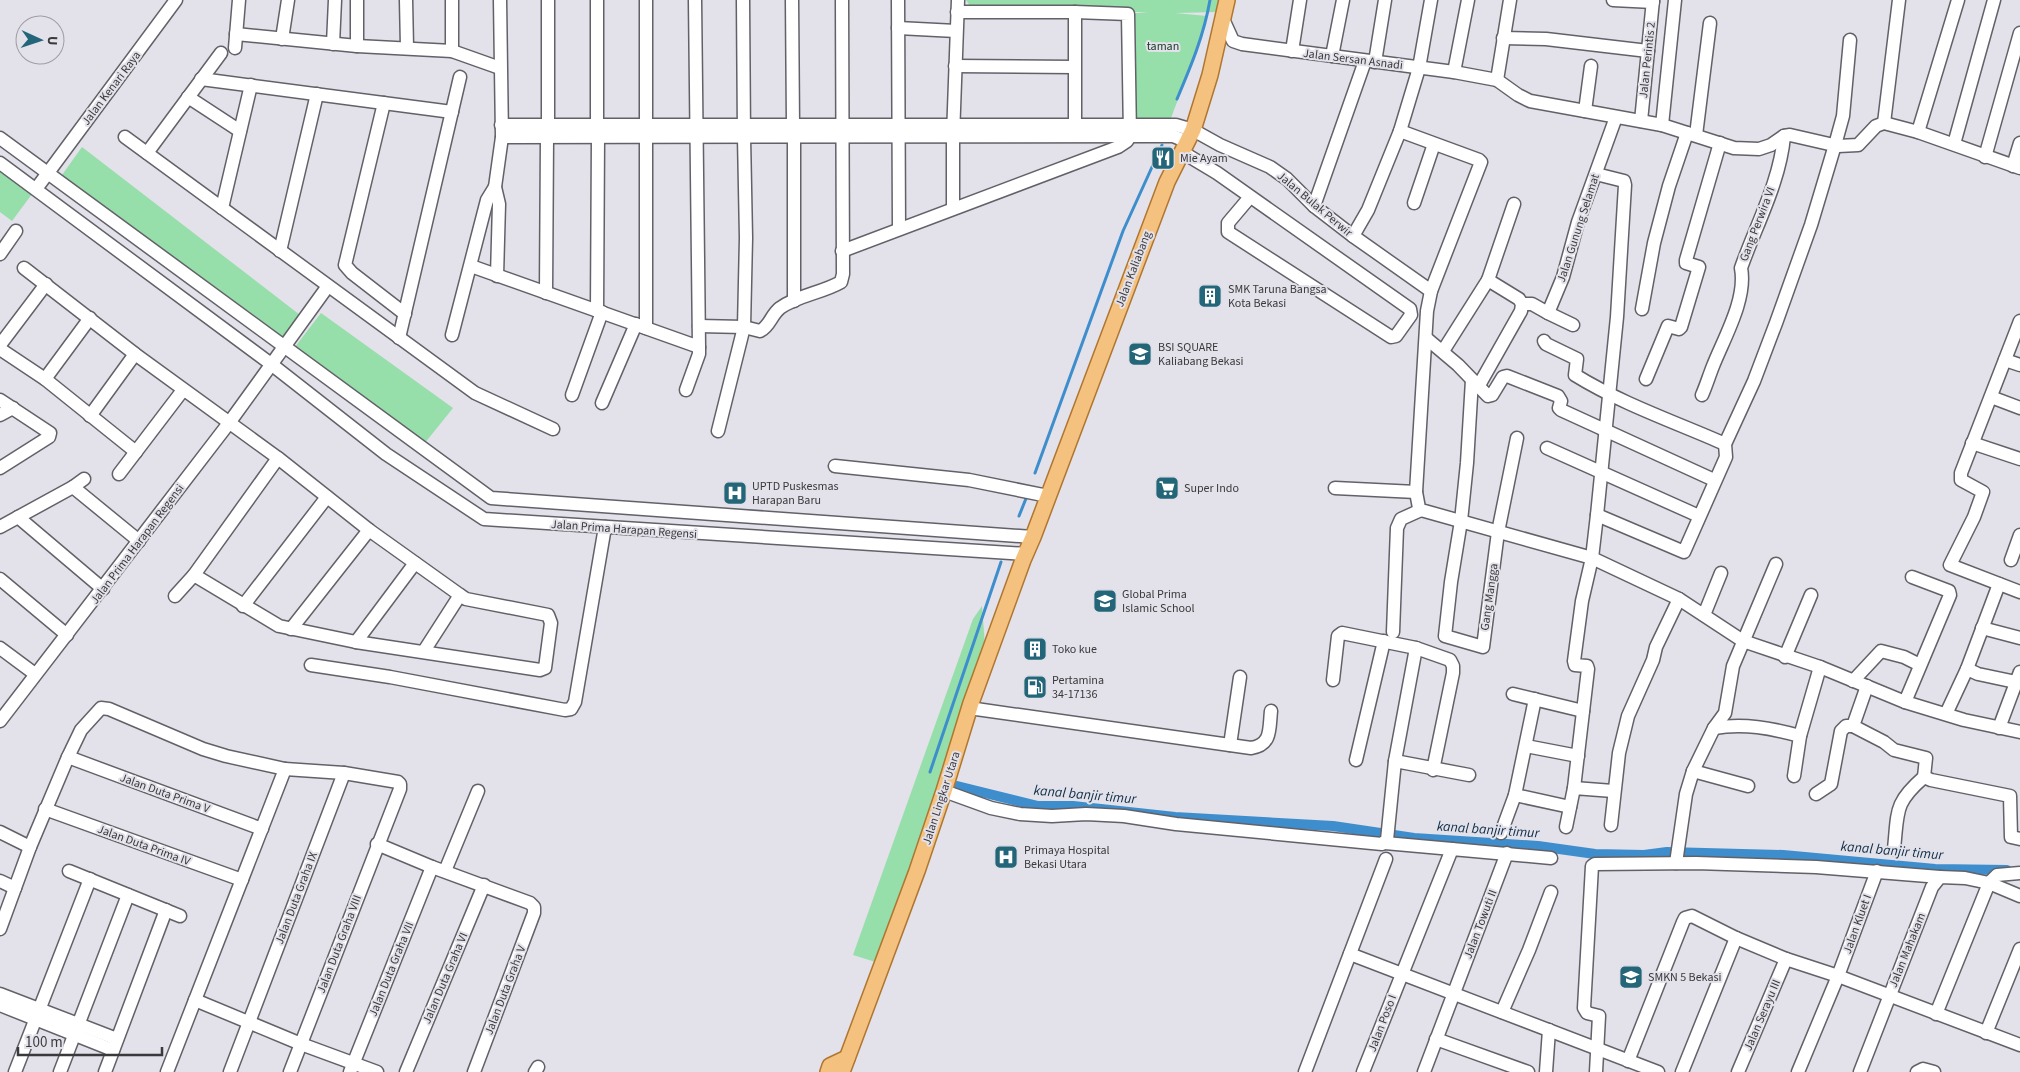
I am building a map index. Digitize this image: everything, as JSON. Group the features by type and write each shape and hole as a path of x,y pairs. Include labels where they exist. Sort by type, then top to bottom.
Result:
{"main road":[{"name":"Jalan Kaliabang","path":"1033,537 1043,495 1167,182 1188,141 1210,75 1227,0"},
{"name":"Jalan Lingkar Utara","path":"828,1072 830,1066 845,1065 918,871 955,757 1014,554 1033,537"}],"street":[{"name":"Jalan Kenari Raya","path":"42,181 176,0"},
{"path":"235,48 239,0"},
{"path":"282,39 288,0"},
{"path":"333,44 335,0"},
{"path":"357,0 357,46"},
{"path":"406,0 407,48"},
{"path":"452,0 452,51"},
{"path":"452,334 487,200 494,187 501,131 500,0"},
{"path":"546,293 548,0"},
{"path":"572,395 600,312 597,0"},
{"path":"602,404 641,326 646,131 646,0"},
{"path":"686,390 699,354 695,0"},
{"path":"718,431 744,327 746,238 743,0"},
{"path":"792,0 794,301"},
{"path":"699,326 744,327 760,331 770,324 779,309 841,282 843,274 842,0"},
{"path":"898,0 899,229"},
{"path":"1292,51 1300,0"},
{"path":"1332,56 1343,0"},
{"path":"1314,206 1370,61 1385,0"},
{"path":"1353,236 1368,210 1400,131 1419,68 1431,0"},
{"path":"1454,72 1468,0"},
{"path":"1510,0 1496,80 1518,96 1530,100 1662,125 1734,148 1759,149 1771,145 1784,136 1799,136 1835,145 1858,145 1876,126 1884,123 1918,132 2017,167 2020,143"},
{"path":"1613,0 1653,1"},
{"path":"1662,125 1675,0"},
{"path":"1884,123 1899,0"},
{"path":"1918,132 1958,0"},
{"path":"1954,144 1994,0"},
{"name":"Jalan Perintis 2","path":"1641,121 1653,1"},
{"path":"842,251 1118,147 1127,141 1130,130 1128,14 957,6 954,208"},
{"path":"1075,12 1075,125"},
{"name":"Jalan Sersan Asnadi","path":"1223,19 1233,41 1257,47 1454,72 1496,80"},
{"path":"1642,309 1654,243 1669,186 1691,134 1710,23"},
{"path":"898,28 956,31"},
{"path":"1985,157 2020,33"},
{"path":"236,34 357,46 452,51 500,68"},
{"path":"1503,38 1546,39 1648,51"},
{"path":"1597,515 1684,552 1726,456 1725,444 1754,381 1811,225 1843,116 1850,40"},
{"path":"147,153 220,53"},
{"path":"956,66 1074,67"},
{"path":"1584,111 1591,66"},
{"path":"399,338 460,77"},
{"path":"202,79 452,112"},
{"path":"222,208 251,86"},
{"path":"280,251 317,94"},
{"path":"188,98 240,131"},
{"path":"384,103 345,265 352,273 405,314"},
{"name":"Jalan Gunung Selamat","path":"1548,313 1563,277 1578,222 1616,117"},
{"path":"954,131 1075,125 1130,130"},
{"path":"501,131 1175,131 1188,141 1208,167 1410,309 1411,315 1396,336 1391,337 1228,232 1228,223 1250,197"},
{"path":"1400,131 1481,162 1430,291 1416,492 1421,510"},
{"name":"Gang Perwira VI","path":"1702,395 1727,335 1741,292 1742,275 1740,268 1770,193 1782,154 1784,136"},
{"path":"125,137 475,393 553,429"},
{"name":"Jalan Prima Harapan Regensi","path":"0,138 42,181 386,454 486,520 1014,554"},
{"name":"Jalan Bulak Perwir","path":"1188,141 1220,145 1270,168 1294,185 1314,206 1353,236 1430,291"},
{"path":"1646,379 1668,326 1682,328 1699,267 1686,262 1686,260 1720,143"},
{"path":"1414,203 1434,144"},
{"name":"Jalan Prima Harapan Regensi","path":"0,163 42,181 284,347 490,500 744,519 1033,537"},
{"path":"1566,827 1574,788 1588,670 1587,666 1575,665 1574,660 1582,601 1592,558 1602,473 1610,394 1625,185 1624,181 1596,174"},
{"path":"494,187 499,204 497,276"},
{"path":"1443,351 1488,280 1514,204"},
{"path":"1,251 16,231"},
{"path":"471,266 699,347"},
{"path":"24,268 183,390 278,458 369,530 466,599 548,615 551,623 546,668 540,670 356,642 274,625 194,575"},
{"path":"1461,521 1475,383 1521,311 1522,304 1519,299 1488,280"},
{"path":"46,284 0,347 136,452"},
{"name":"Jalan Prima Harapan Regensi","path":"0,721 229,423 328,286"},
{"path":"1522,304 1532,304 1573,325"},
{"path":"45,380 90,318"},
{"path":"1941,587 1974,517 1983,492 1960,478 2020,321"},
{"path":"1426,338 1443,351 1491,397 1503,378 1507,376 1558,396 1562,401 1559,408 1561,410 1714,480"},
{"path":"1544,341 1546,344 1577,359 1575,375 1610,394 1725,444"},
{"path":"90,416 135,354"},
{"path":"2005,360 2020,365"},
{"path":"119,474 183,390"},
{"path":"1991,397 2020,408"},
{"path":"0,400 50,431 50,435 0,468"},
{"path":"0,415 13,408"},
{"path":"1498,532 1517,438"},
{"path":"1972,443 2020,459"},
{"path":"1547,448 1699,516"},
{"path":"175,596 194,575 278,458"},
{"path":"835,466 969,480 1043,495"},
{"path":"0,527 73,487 84,478"},
{"path":"73,487 139,541"},
{"path":"1335,488 1416,492"},
{"path":"243,606 327,497"},
{"path":"481,515 490,500"},
{"path":"1393,632 1397,528 1401,519 1421,510 1592,558 1679,599 1743,641 1785,657 1820,667 1905,702 2020,732"},
{"path":"18,517 103,589"},
{"path":"742,535 744,519"},
{"name":"Gang Mangga","path":"1461,521 1445,636 1482,647 1498,532"},
{"path":"311,665 390,677 565,710 571,709 576,702 605,527"},
{"path":"290,629 369,530"},
{"path":"2011,560 2020,535"},
{"path":"356,642 415,563"},
{"path":"1676,857 1686,794 1693,771 1714,728 1725,713 1733,666 1776,564"},
{"path":"1950,565 2020,592"},
{"path":"1704,615 1721,572"},
{"path":"1905,702 1950,595 1949,590 1912,577"},
{"path":"0,579 67,635"},
{"path":"1946,714 1967,670 1999,584"},
{"path":"424,652 460,595"},
{"path":"1785,657 1811,595"},
{"path":"1610,825 1619,753 1628,716 1653,660 1656,647 1679,599"},
{"path":"1982,628 2020,638"},
{"path":"1332,680 1338,636 1342,633 1416,648 1450,660 1453,666 1433,770"},
{"path":"1356,760 1384,642"},
{"path":"0,648 35,674"},
{"path":"1386,842 1395,761 1416,648"},
{"path":"1853,681 1881,651 1904,657 1920,665"},
{"path":"1794,776 1800,736 1820,667"},
{"path":"1967,670 1978,674 2019,679 1999,728"},
{"path":"1230,745 1240,677"},
{"path":"1853,726 1868,686"},
{"path":"1513,694 1583,711"},
{"path":"1501,833 1515,795 1535,699"},
{"path":"0,929 45,809 68,757 81,730 98,710 104,708 217,754 285,769 344,773"},
{"path":"969,708 1250,748 1260,747 1267,740 1271,711"},
{"path":"1714,728 1734,725 1755,726 1800,736"},
{"path":"1816,794 1832,782 1842,728 1853,726 1884,742 1894,750 1926,758 1924,777 1902,799 1894,849"},
{"path":"1526,746 1578,756"},
{"name":"Jalan Duta Prima V","path":"68,757 262,829"},
{"path":"1395,761 1433,770 1469,775"},
{"path":"167,1072 285,769"},
{"path":"1693,771 1748,786"},
{"name":"Jalan Duta Graha VIII","path":"290,1072 377,844 400,789 400,784 394,782 344,773"},
{"name":"Jalan Duta Graha IX","path":"230,1072 344,773"},
{"path":"1924,777 1937,782 2010,796 2012,837 2020,839"},
{"path":"945,788 991,808 1020,814 1124,816 1176,824 1369,844 1386,842 1550,858"},
{"path":"1574,788 1613,792"},
{"path":"445,871 478,791"},
{"path":"1515,795 1570,807"},
{"name":"Jalan Duta Prima IV","path":"45,809 242,880"},
{"path":"0,832 30,847"},
{"path":"377,844 432,867 484,885"},
{"name":"Jalan Poso I","path":"1363,1072 1452,849"},
{"name":"Jalan Towuti II","path":"1424,1072 1508,853"},
{"path":"1596,1072 1599,1016 1587,1013 1584,1008 1592,866 1598,862 1676,857 1965,878 1989,883 2020,896"},
{"path":"1305,1072 1386,858"},
{"name":"Jalan Duta Graha VII","path":"352,1068 432,867"},
{"path":"69,871 180,916"},
{"name":"Jalan Kluet I","path":"1798,1072 1838,976 1877,871"},
{"path":"1936,1014 1989,883 1997,875 2020,873"},
{"name":"Jalan Mahakam","path":"1860,1072 1932,886 1940,877"},
{"path":"15,1072 90,880"},
{"path":"0,881 14,888"},
{"name":"Jalan Duta Graha V","path":"474,1072 534,913 534,907 530,903 484,885"},
{"name":"Jalan Duta Graha VI","path":"406,1072 484,885"},
{"path":"1502,1012 1529,950 1551,892"},
{"path":"60,1072 128,895"},
{"path":"105,1072 166,910"},
{"path":"1628,1061 1685,918 1692,916 1736,938 1786,959 1838,976 2020,1045"},
{"path":"1682,1072 1736,938"},
{"path":"1986,1033 2020,949"},
{"path":"1350,954 1658,1072"},
{"name":"Jalan Serayu III","path":"1738,1072 1786,959"},
{"path":"0,994 37,1014"},
{"path":"195,1000 301,1044 352,1068 377,1072"},
{"path":"0,1005 37,1014 115,1045"},
{"path":"1546,1072 1549,1030"},
{"path":"1436,1039 1528,1072"},
{"path":"1917,1072 1923,1069 1934,1072"}],"green space":[{"name":"taman","path":"966,0 1219,0 1217,12 1175,13 1207,16 1195,57 1169,124 1130,125 1128,14 1148,12 974,12"},
{"path":"82,147 300,315 283,337 62,175"},
{"path":"0,170 32,194 12,221 0,212"},
{"path":"321,313 453,408 424,444 295,347"},
{"path":"982,606 986,659 882,964 853,955 973,619"}],"waterway":[{"path":"1177,99 1201,38 1210,0"},
{"path":"1035,473 1123,231 1162,145"},
{"path":"1019,516 1027,496"},
{"path":"930,772 1001,562"},
{"name":"kanal banjir timur","path":"957,786 1038,806 1073,806 1175,817 1333,826 1414,838 1538,846 1595,854 1644,855 1667,852 1783,855 1935,869 2007,870"}],"place":[{"name":"Mie Ayam","path":"1163,158"},
{"name":"SMK Taruna Bangsa Kota Bekasi","path":"1210,296"},
{"name":"BSI SQUARE Kaliabang Bekasi","path":"1140,354"},
{"name":"Super Indo","path":"1167,488"},
{"name":"UPTD Puskesmas Harapan Baru","path":"735,493"},
{"name":"Global Prima Islamic School","path":"1105,601"},
{"name":"Toko kue","path":"1035,649"},
{"name":"Pertamina 34-17136","path":"1035,687"},
{"name":"Primaya Hospital Bekasi Utara","path":"1006,857"},
{"name":"SMKN 5 Bekasi","path":"1631,977"}]}
